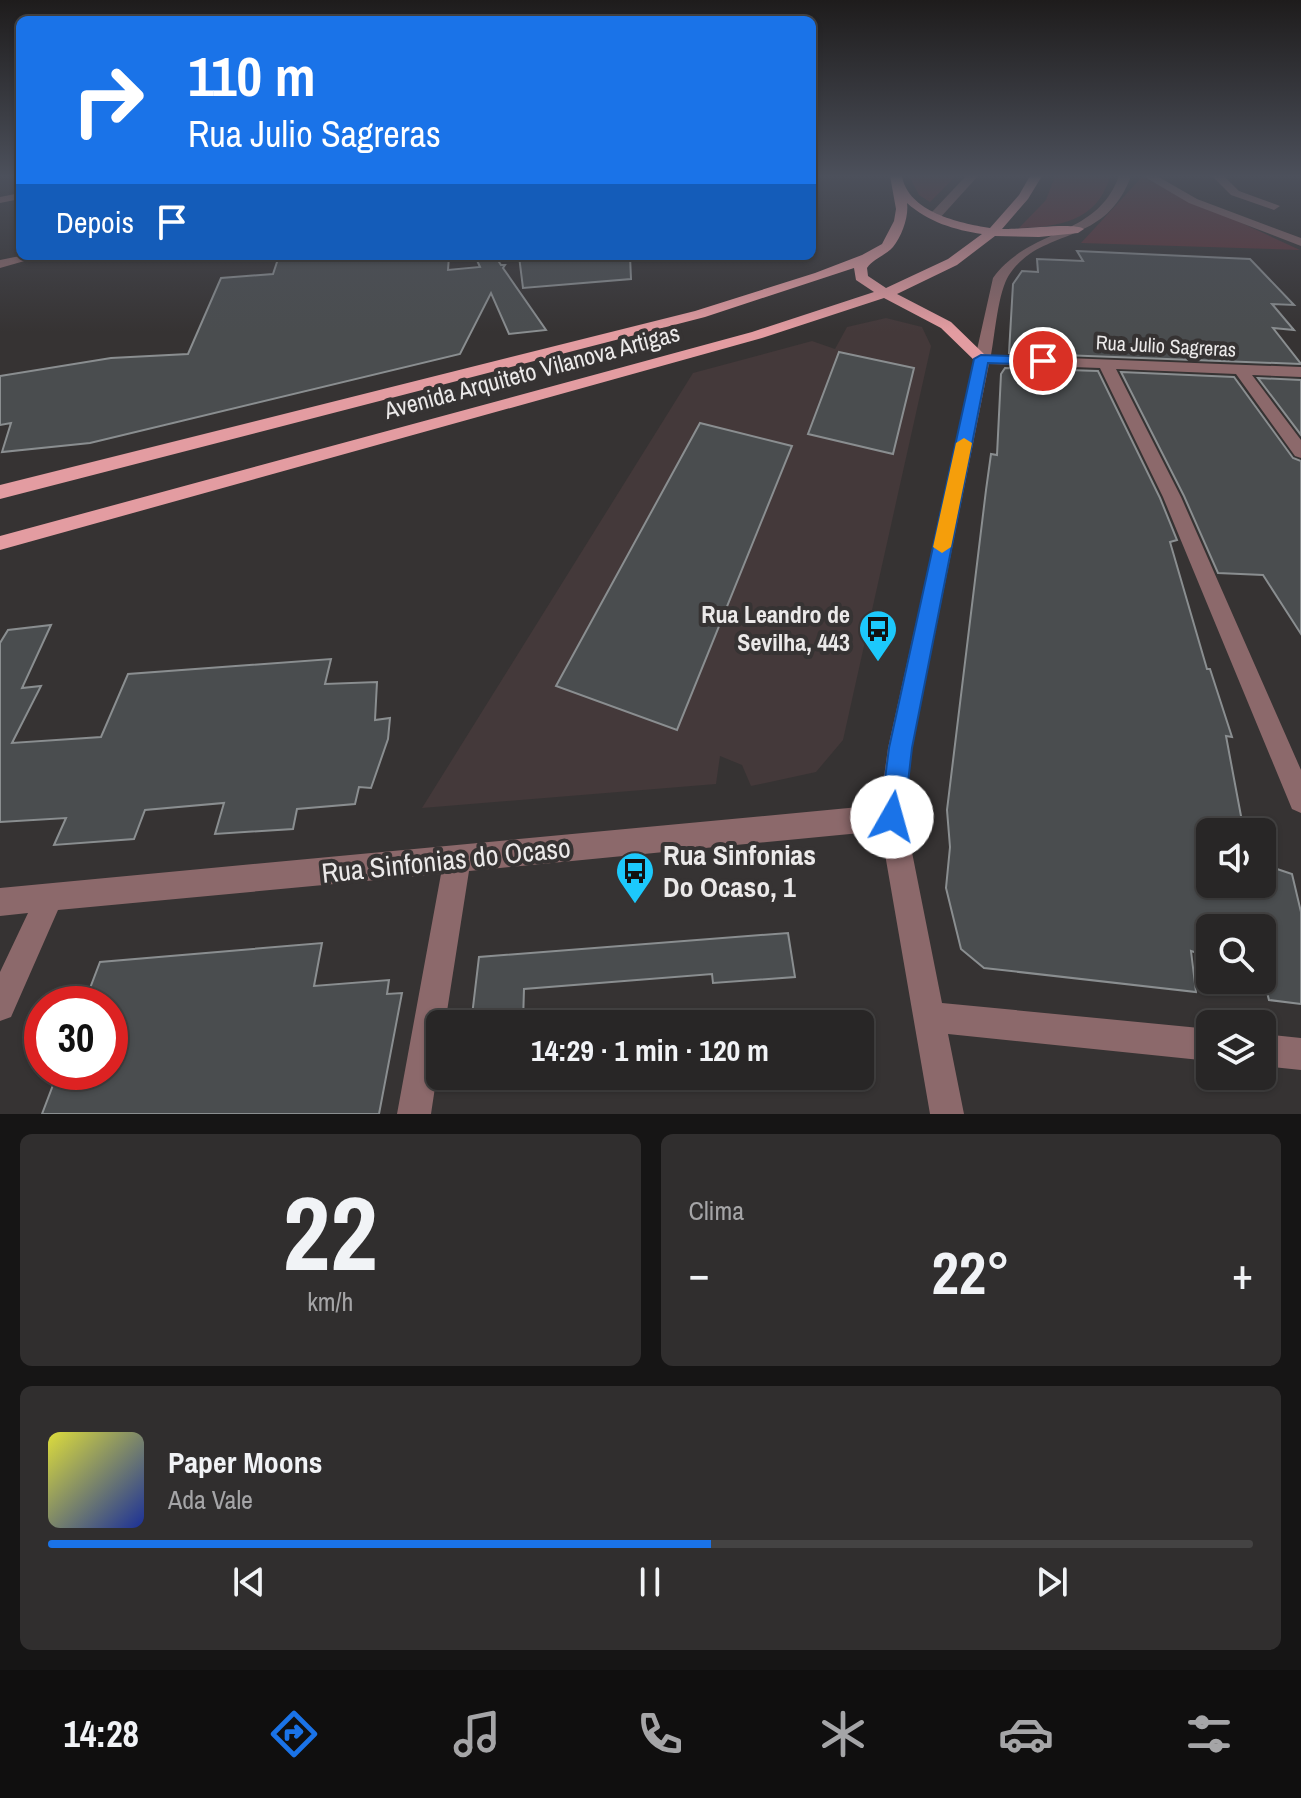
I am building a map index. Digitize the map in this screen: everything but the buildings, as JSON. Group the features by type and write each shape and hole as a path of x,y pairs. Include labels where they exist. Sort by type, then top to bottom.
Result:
{"main road":[{"name":"Avenida Arquiteto Vilanova Artigas","path":"0,492 700,314 867,258 887,246 897,228"},
{"path":"980,228 995,232 1052,234 1078,229"},
{"name":"Avenida Arquiteto Vilanova Artigas","path":"0,543 757,335 906,286 999,228"},
{"path":"867,258 860,268 861,277 946,325 981,359"}],"street":[{"path":"1264,228 1301,242"},
{"path":"947,1114 892,817 900,748 1000,278 1006,266 1024,254 1078,229"},
{"name":"Rua Julio Sagreras","path":"981,359 1301,372"},
{"path":"1105,363 1172,497 1301,800"},
{"path":"1240,369 1301,452"},
{"name":"Rua Sinfonias do Ocaso","path":"0,902 892,817"},
{"path":"414,1114 457,859"},
{"path":"0,1006 50,897"},
{"path":"929,1017 1196,1044"},
{"path":"1276,1051 1301,1054"}],"shaded area":[{"path":"1095,228 1252,228 1300,250 1081,243"},
{"path":"886,318 922,327 931,346 843,740 816,772 751,786 742,765 720,756 716,784 422,808 693,373 812,341 835,349 847,327"}],"slow traffic":[{"path":"942,547 964,443"}],"place":[{"name":"Rua Leandro de Sevilha, 443","path":"878,663"},
{"name":"Rua Sinfonias Do Ocaso, 1","path":"635,905"}],"route":[{"path":"892,817 900,748 981,359 1043,361"}]}
